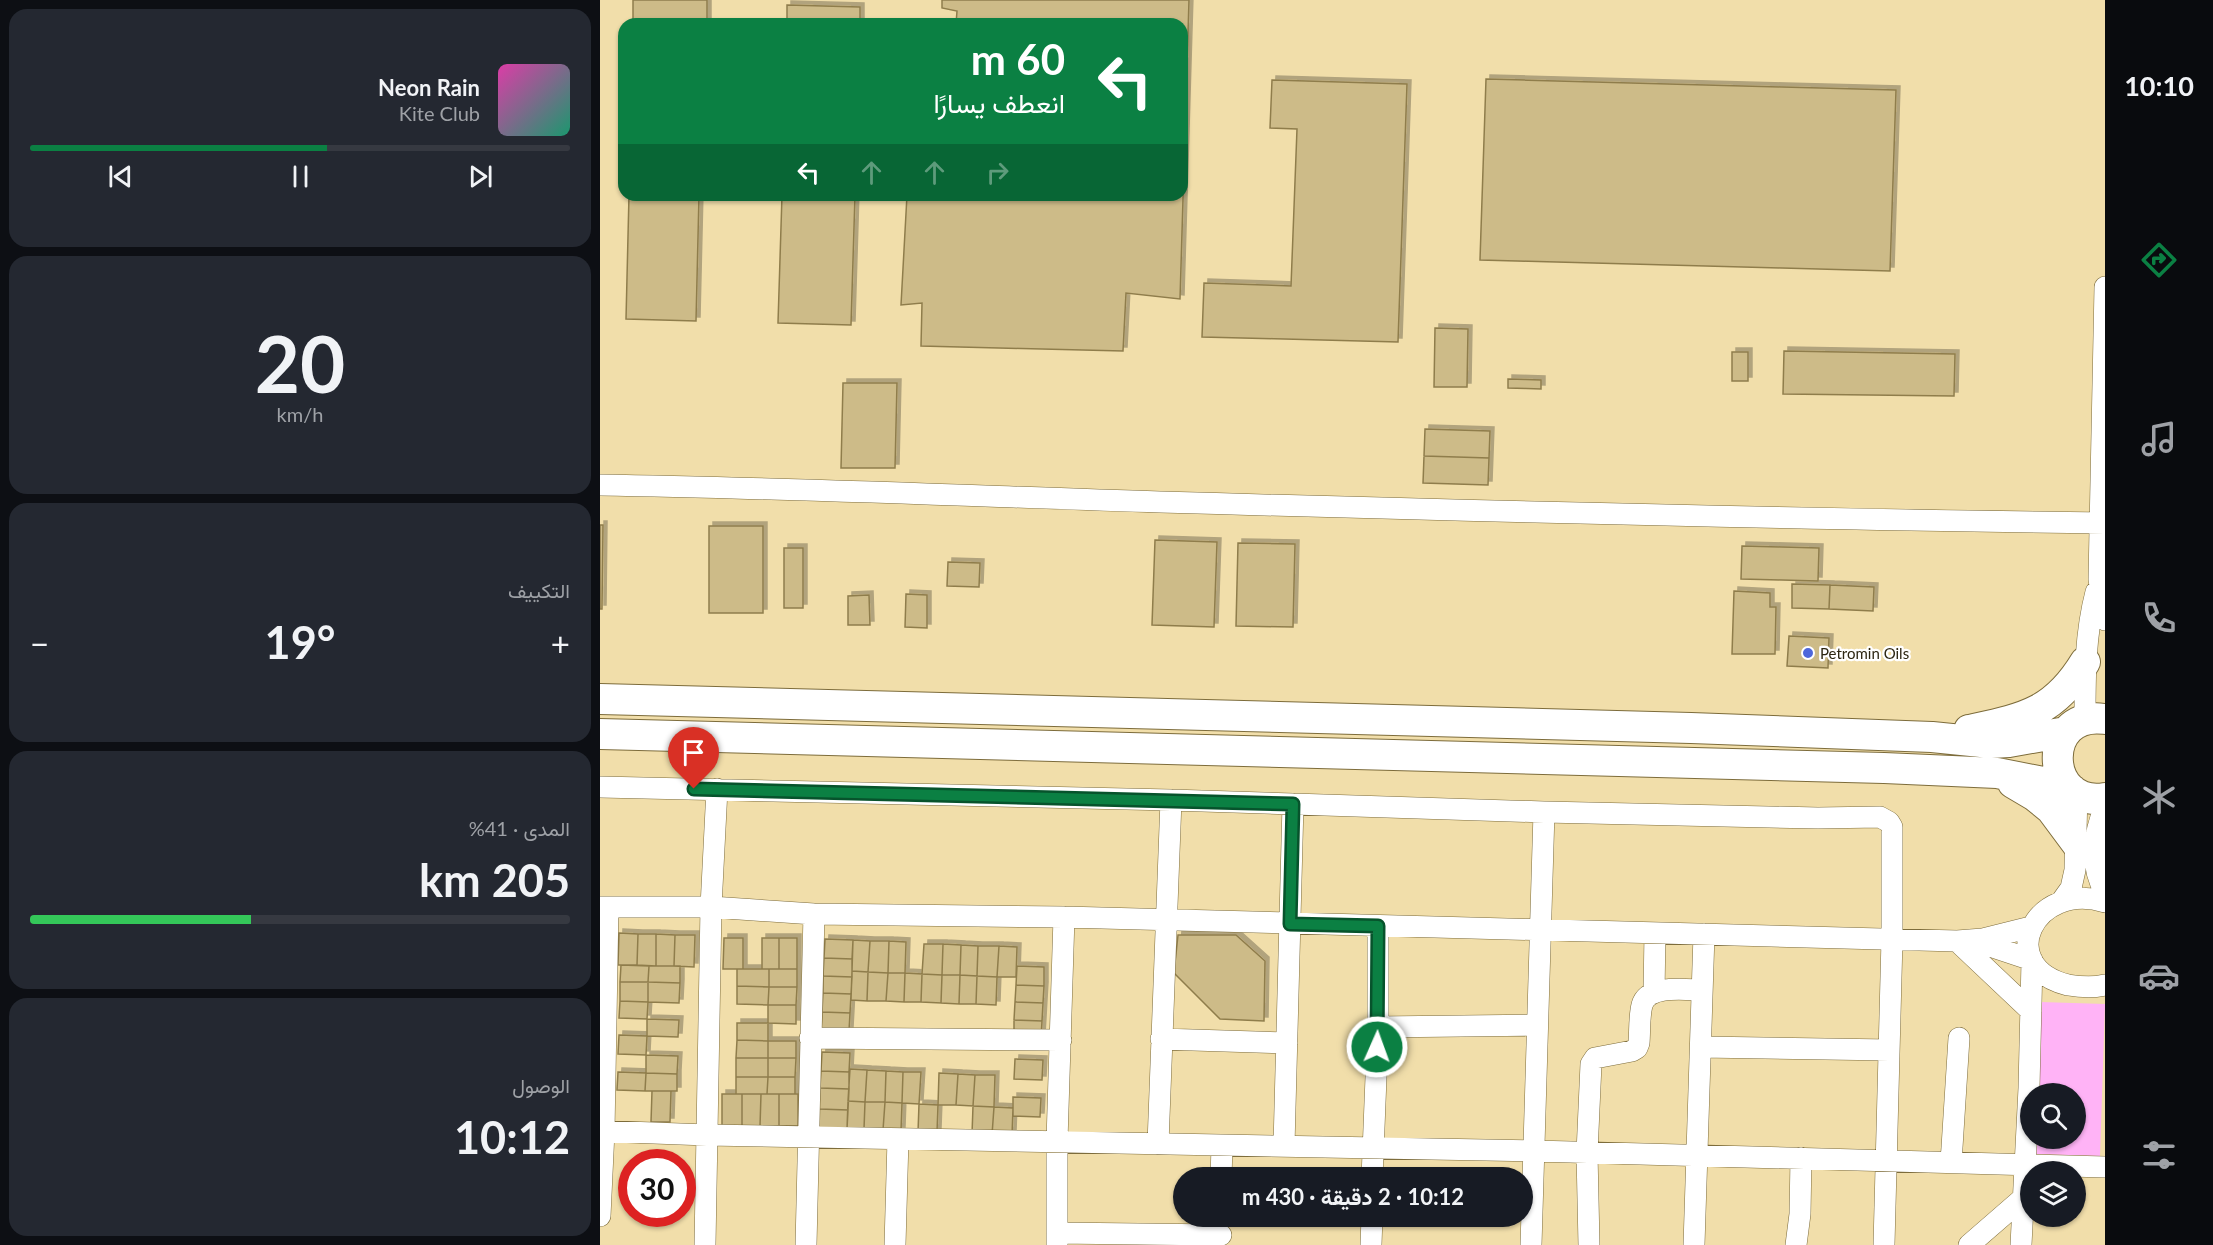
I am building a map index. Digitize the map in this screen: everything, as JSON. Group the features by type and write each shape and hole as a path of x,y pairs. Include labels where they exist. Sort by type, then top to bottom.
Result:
{"highway":[{"path":"1932,738 2020,718 2042,709 2060,696 2074,680 2085,662"},
{"path":"600,699 1691,728 1932,738 1991,743 2009,742 2085,724"},
{"path":"2085,724 2060,743 2057,756 2058,768 2063,780 2085,794"},
{"path":"600,734 1884,768 1997,773 2043,782 2085,794"},
{"path":"1997,773 2043,801 2057,815 2093,840"}],"street":[{"path":"2085,724 2085,662 2088,630 2099,579 2103,523 2105,287"},
{"path":"600,485 1694,516 2103,523"},
{"path":"2099,579 2105,620"},
{"path":"600,787 1171,800 1544,812 1807,818 1880,817 1889,822 1892,827 1892,939 1884,1245"},
{"path":"705,1245 711,907 717,789"},
{"path":"2085,794 2096,869 2105,892"},
{"path":"1158,1144 1171,800"},
{"path":"1284,1146 1293,804"},
{"path":"2061,902 2071,888 2105,807"},
{"path":"1531,1245 1544,812"},
{"path":"2026,1161 2032,961 2028,944 2031,927 2037,917 2061,902 2075,898 2089,898 2105,902"},
{"path":"600,1216 604,907 711,907 814,914 1064,917 1892,939 1965,940 1997,936 2031,927"},
{"path":"806,1245 814,914"},
{"path":"1064,917 1057,1141 1057,1239 1221,1232"},
{"path":"1372,1167 1378,1027 1378,926"},
{"path":"1654,993 1655,933"},
{"path":"1694,1245 1704,934"},
{"path":"1965,940 2032,961 2039,970 2061,983 2088,987 2105,985"},
{"path":"1965,940 2031,1011"},
{"path":"1589,1245 1587,1152 1591,1064 1595,1058 1636,1048 1639,1043 1642,1004 1648,996 1654,993 1702,990"},
{"path":"1378,1027 1537,1025"},
{"path":"810,1038 1061,1040"},
{"path":"1951,1163 1959,1038"},
{"path":"1161,1039 1287,1043"},
{"path":"1701,1047 1889,1050"},
{"path":"602,1131 1587,1152 2020,1164"},
{"path":"895,1245 898,1138"},
{"path":"1221,1167 1222,1146"},
{"path":"1796,1245 1800,1214 1801,1158"},
{"path":"2086,1166 2105,1167"},
{"path":"1969,1245 2020,1201"},
{"path":"1371,1245 1372,1227"},
{"path":"2021,1227 2021,1245"}],"shaded area":[{"path":"2040,1002 2105,1004 2100,1156 2036,1154 2036,1149 2086,1149 2086,1083 2037,1083"}],"building":[{"path":"633,0 707,0 707,18 633,18"},
{"path":"942,0 1189,0 1188,33 1188,18 956,18 957,11 942,8"},
{"path":"787,5 860,7 860,18 787,18"},
{"path":"1486,79 1896,90 1890,271 1480,260"},
{"path":"1272,80 1407,84 1398,342 1202,337 1204,283 1291,286 1297,129 1270,128"},
{"path":"629,201 699,201 696,321 626,319"},
{"path":"782,201 855,201 851,325 778,323"},
{"path":"907,201 1183,201 1180,299 1126,293 1123,351 921,346 922,303 901,305"},
{"path":"1435,328 1468,329 1467,387 1434,387"},
{"path":"1784,351 1955,354 1954,396 1783,394"},
{"path":"1732,352 1748,352 1748,381 1732,381"},
{"path":"1508,379 1541,380 1541,389 1508,388"},
{"path":"843,383 897,383 895,468 841,468"},
{"path":"1425,429 1490,431 1489,458 1424,456"},
{"path":"1424,456 1489,458 1488,485 1423,483"},
{"path":"600,525 603,525 602,609 600,609"},
{"path":"709,526 763,526 763,613 709,613"},
{"path":"1155,540 1217,542 1214,627 1152,625"},
{"path":"1238,543 1295,544 1293,627 1236,626"},
{"path":"1742,546 1819,548 1818,581 1741,579"},
{"path":"784,548 803,548 803,608 784,608"},
{"path":"948,562 980,563 979,587 947,586"},
{"path":"1792,584 1830,585 1829,609 1792,608"},
{"path":"1830,585 1874,587 1873,611 1829,609"},
{"path":"1734,591 1770,593 1770,607 1776,607 1775,654 1732,654"},
{"path":"906,594 927,595 927,628 905,627"},
{"path":"869,595 870,625 848,625 848,596"},
{"name":"Petromin Oils","path":"1789,636 1829,638 1828,668 1787,666"},
{"path":"619,933 638,934 637,965 618,965"},
{"path":"638,934 656,934 656,966 637,965"},
{"path":"656,934 675,935 674,966 656,966"},
{"path":"675,935 695,935 694,967 674,966"},
{"path":"1178,935 1236,935 1265,961 1264,1021 1220,1019 1174,973"},
{"path":"724,938 743,938 743,969 723,969"},
{"path":"762,938 779,938 779,969 762,969"},
{"path":"779,938 797,938 797,969 779,969"},
{"path":"825,939 853,940 852,959 824,958"},
{"path":"853,940 870,941 868,972 852,971"},
{"path":"870,941 889,941 888,973 868,972"},
{"path":"889,941 906,942 905,973 888,973"},
{"path":"924,944 943,944 942,975 922,974"},
{"path":"943,944 961,945 960,975 942,975"},
{"path":"961,945 978,946 977,976 960,975"},
{"path":"978,946 999,946 997,977 977,976"},
{"path":"999,946 1017,947 1016,977 997,977"},
{"path":"824,958 852,959 852,977 823,976"},
{"path":"621,965 649,966 648,982 620,982"},
{"path":"649,966 680,966 680,983 648,982"},
{"path":"1017,966 1044,967 1044,986 1016,985"},
{"path":"737,969 769,969 769,987 737,986"},
{"path":"769,969 797,969 797,987 769,987"},
{"path":"852,971 868,972 867,1001 851,1000"},
{"path":"868,972 888,973 886,1001 867,1001"},
{"path":"888,973 905,973 904,1002 886,1001"},
{"path":"905,973 922,974 921,1002 904,1002"},
{"path":"922,974 942,975 941,1003 921,1002"},
{"path":"942,975 960,975 959,1004 941,1003"},
{"path":"960,975 977,976 976,1004 959,1004"},
{"path":"823,976 852,977 851,994 823,993"},
{"path":"977,976 997,977 996,1005 976,1004"},
{"path":"620,982 648,982 648,1002 620,1001"},
{"path":"648,982 680,983 679,1003 648,1002"},
{"path":"1016,985 1044,986 1043,1003 1015,1002"},
{"path":"737,986 769,987 768,1005 737,1004"},
{"path":"769,987 797,987 796,1005 768,1005"},
{"path":"823,993 851,994 850,1013 822,1012"},
{"path":"620,1001 648,1002 647,1019 619,1018"},
{"path":"1015,1002 1043,1003 1042,1021 1014,1020"},
{"path":"768,1005 796,1005 796,1024 768,1023"},
{"path":"822,1012 850,1013 849,1031 821,1030"},
{"path":"647,1019 679,1020 678,1037 647,1036"},
{"path":"1014,1020 1042,1021 1041,1038 1014,1037"},
{"path":"737,1023 768,1023 768,1041 737,1040"},
{"path":"619,1035 647,1036 646,1055 618,1054"},
{"path":"737,1040 768,1041 768,1058 736,1058"},
{"path":"768,1041 796,1041 796,1058 768,1058"},
{"path":"822,1052 850,1053 849,1072 821,1071"},
{"path":"646,1055 678,1056 677,1074 646,1073"},
{"path":"736,1058 768,1058 768,1077 736,1077"},
{"path":"768,1058 796,1058 795,1077 768,1077"},
{"path":"1015,1059 1043,1060 1042,1080 1014,1079"},
{"path":"850,1069 867,1070 865,1102 848,1101"},
{"path":"867,1070 886,1071 885,1102 865,1102"},
{"path":"821,1071 849,1072 849,1089 820,1088"},
{"path":"886,1071 903,1072 902,1103 885,1102"},
{"path":"618,1072 646,1073 645,1091 617,1090"},
{"path":"903,1072 921,1072 919,1104 902,1103"},
{"path":"646,1073 677,1074 677,1091 645,1091"},
{"path":"939,1073 958,1074 956,1105 938,1105"},
{"path":"958,1074 975,1075 973,1106 956,1105"},
{"path":"975,1075 995,1075 994,1107 973,1106"},
{"path":"736,1077 768,1077 767,1094 736,1094"},
{"path":"768,1077 795,1077 795,1094 767,1094"},
{"path":"820,1088 849,1089 848,1110 819,1109"},
{"path":"652,1091 671,1091 670,1122 651,1122"},
{"path":"722,1094 742,1094 742,1126 722,1126"},
{"path":"742,1094 761,1094 760,1126 742,1126"},
{"path":"761,1094 779,1094 779,1126 760,1126"},
{"path":"779,1094 798,1094 798,1126 779,1126"},
{"path":"1013,1097 1041,1098 1040,1117 1013,1116"},
{"path":"848,1101 865,1102 864,1129 847,1129"},
{"path":"865,1102 885,1102 883,1130 864,1129"},
{"path":"885,1102 902,1103 901,1131 883,1130"},
{"path":"919,1104 938,1105 937,1132 918,1132"},
{"path":"973,1106 994,1107 992,1135 972,1134"},
{"path":"994,1107 1013,1108 1012,1135 992,1135"},
{"path":"819,1109 848,1110 847,1129 819,1128"}],"place":[{"name":"Petromin Oils","path":"1808,653"}],"route":[{"path":"694,789 1293,804 1290,924 1378,926 1377,1047"}]}
